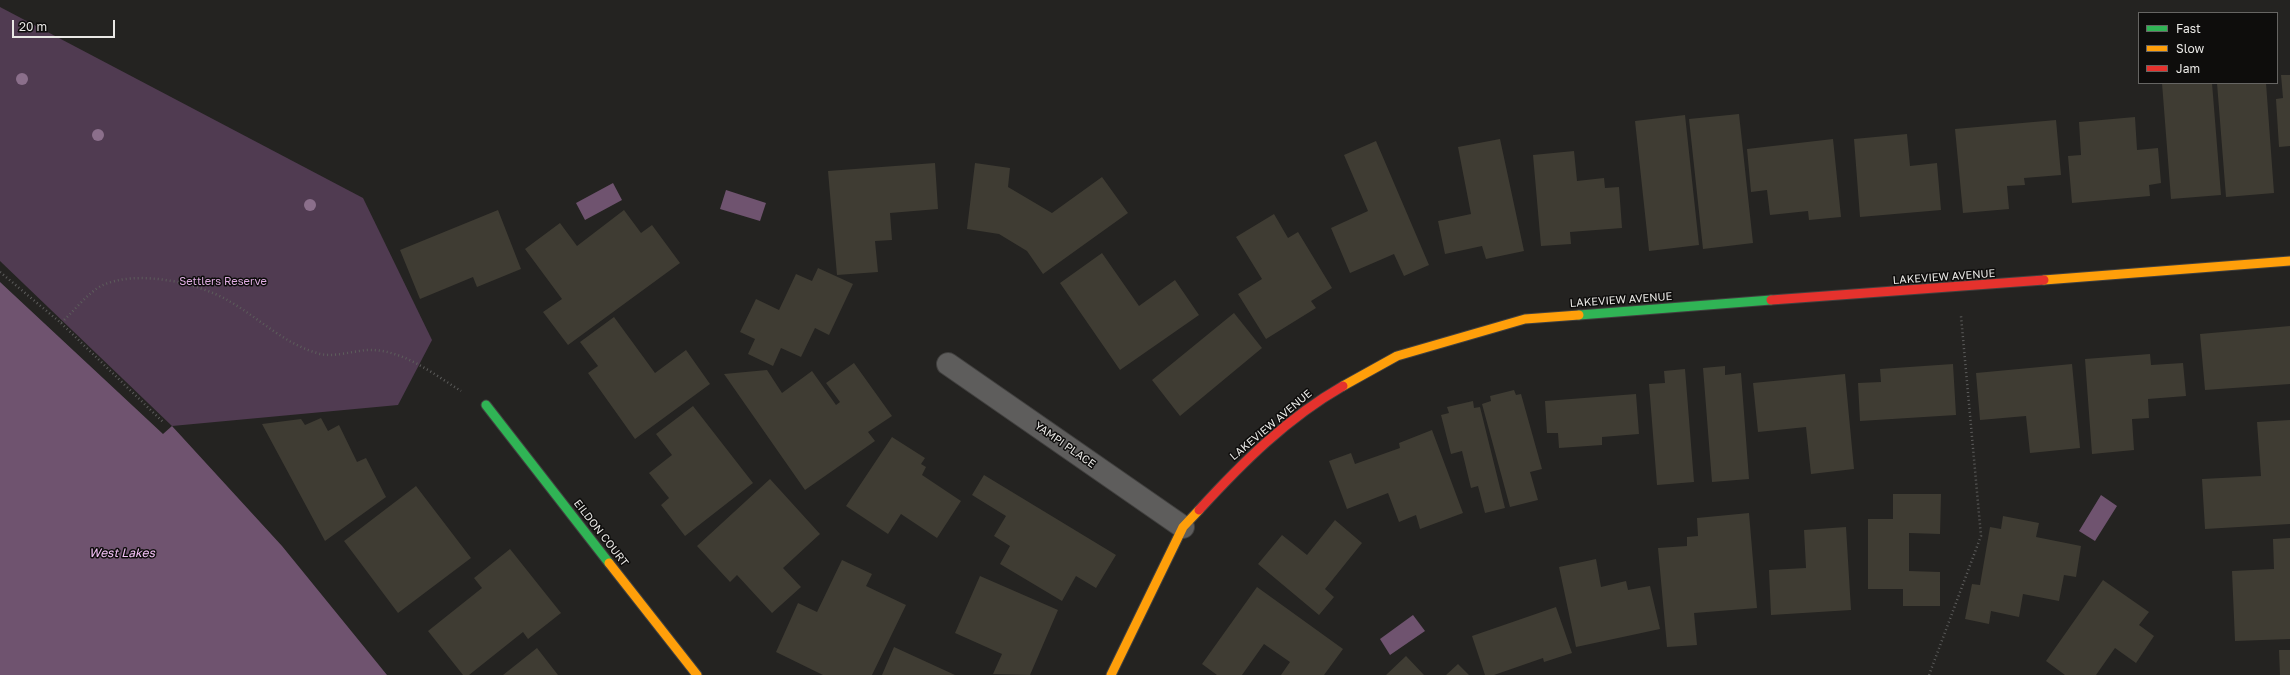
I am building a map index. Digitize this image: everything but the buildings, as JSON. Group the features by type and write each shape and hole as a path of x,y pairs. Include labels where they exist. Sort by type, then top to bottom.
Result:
{"street":[{"name":"LAKEVIEW AVENUE","path":"1111,675 1183,527 1246,459 1311,406 1397,356 1525,319 1958,288 2290,261"},
{"name":"YAMPI PLACE","path":"948,364 1183,527"},
{"name":"EILDON COURT","path":"486,405 697,675"}],"path":[{"path":"0,272 61,323 164,423"},
{"path":"61,323 100,286 123,278 149,278 205,290 229,301 271,331 294,344 319,354 374,350 400,356 486,405"},
{"path":"1930,675 1981,536 1958,288"}],"green space":[{"name":"Settlers Reserve","path":"0,7 363,198 432,340 398,405 172,426 0,261"}],"water":[{"path":"613,183 622,200 585,220 576,203"},
{"path":"726,190 766,203 760,221 720,209"},
{"name":"West Lakes","path":"0,282 163,434 172,426 282,546 387,675 0,675"},
{"path":"2101,495 2117,506 2095,541 2079,531"},
{"path":"1413,615 1425,631 1390,655 1380,639"}],"traffic: fast":[{"path":"1579,315 1771,300"},
{"path":"486,405 609,563"}],"traffic: slow":[{"path":"2044,280 2290,261"},
{"path":"1343,386 1397,356 1525,319 1579,315"},
{"path":"1111,675 1183,527 1199,510"},
{"path":"609,563 697,675"}],"traffic: jam":[{"path":"1771,300 2044,280"},
{"path":"1199,510 1266,442 1303,412 1343,386"}]}
